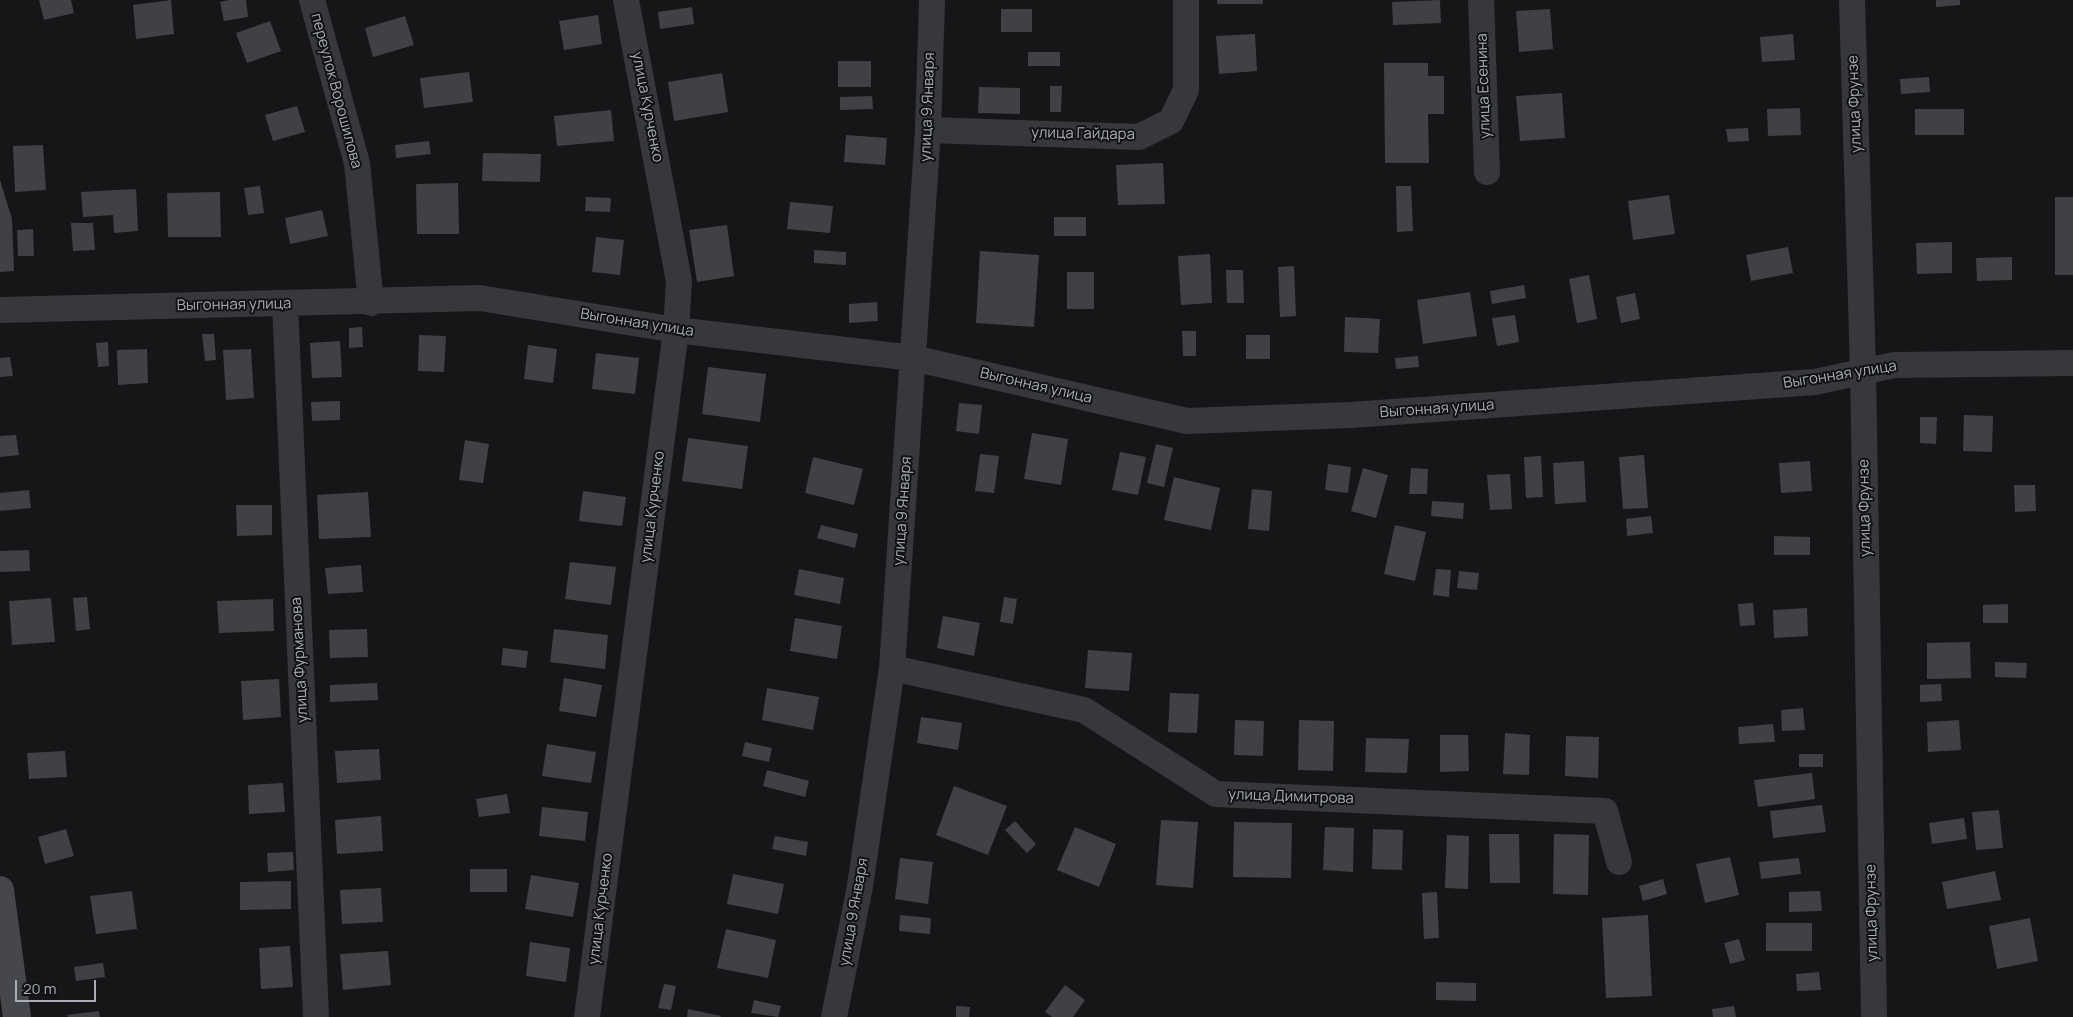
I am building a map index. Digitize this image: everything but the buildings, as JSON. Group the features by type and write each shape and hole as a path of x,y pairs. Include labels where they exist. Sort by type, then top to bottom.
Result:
{"main road":[{"path":"0,890 17,1017"}],"street":[{"name":"переулок Ворошилова","path":"312,0 357,163 371,302"},
{"name":"улица Курченко","path":"587,1017 676,330 679,281 626,0"},
{"name":"улица 9 Января","path":"834,1017 860,886 892,668 928,130 932,0"},
{"name":"улица Гайдара","path":"928,130 1139,137 1171,121 1186,90 1186,0"},
{"name":"улица Есенина","path":"1481,0 1487,172"},
{"name":"улица Фрунзе","path":"1852,0 1863,370 1874,1017"},
{"name":"Выгонная улица","path":"0,310 480,298 676,330 913,358 1187,421 1351,415 1805,383 1894,365 2073,363"},
{"name":"улица Фурманова","path":"285,304 316,1017"},
{"name":"улица Димитрова","path":"892,668 1084,710 1216,794 1605,811 1618,862"}]}
